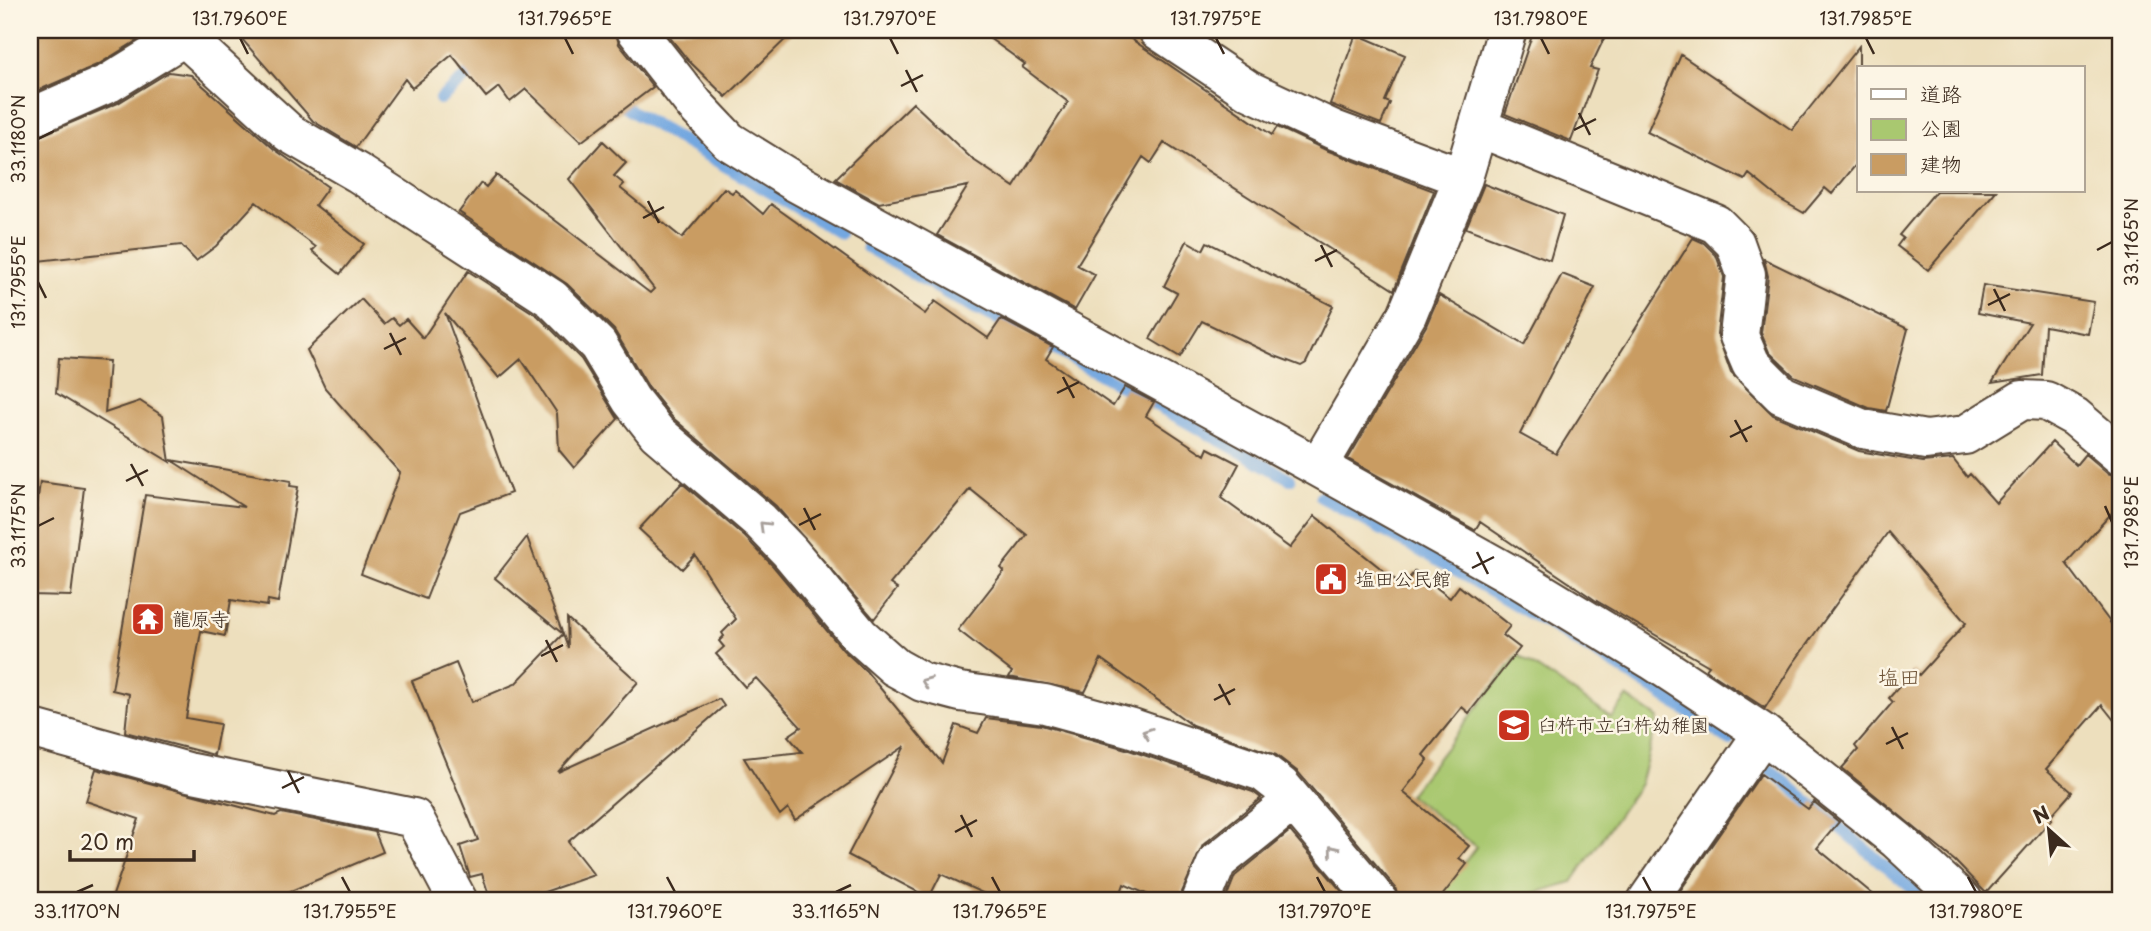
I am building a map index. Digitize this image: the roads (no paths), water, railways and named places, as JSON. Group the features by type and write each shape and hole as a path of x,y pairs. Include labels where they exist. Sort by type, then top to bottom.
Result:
{"street":[{"path":"636,30 695,104 729,141 795,182 1517,578 1652,660 1762,733 1897,841 1963,901"},
{"path":"1158,30 1248,90 1334,130 1463,178"},
{"path":"1318,467 1407,315 1463,178 1507,30"},
{"path":"30,118 109,83 186,32 289,133 358,173 552,299 598,345 631,400 657,433 760,522 789,551 860,636 895,667 922,682 960,692 1045,704 1145,732 1263,772 1281,786 1378,901"},
{"path":"1478,127 1716,224 1735,243 1746,274 1739,336 1751,364 1782,395 1863,429 1926,440 1965,435 2022,400 2046,401 2074,417 2121,456"},
{"path":"30,728 188,772 414,818 458,901"},
{"path":"1647,901 1762,733"},
{"path":"1200,901 1217,862 1293,801"}],"waterway":[{"path":"440,99 481,64"},
{"path":"615,98 631,111 840,233"},
{"path":"867,247 962,302 1015,327"},
{"path":"1043,343 1290,479"},
{"path":"1321,497 1529,612 1630,674 1729,740"},
{"path":"1765,765 1927,901"}],"place":[{"name":"塩田公民館","path":"1331,579"},
{"name":"龍原寺","path":"148,619"},
{"name":"臼杵市立臼杵幼稚園","path":"1514,725"}],"district":[{"name":"塩田","path":"1899,678"}]}
